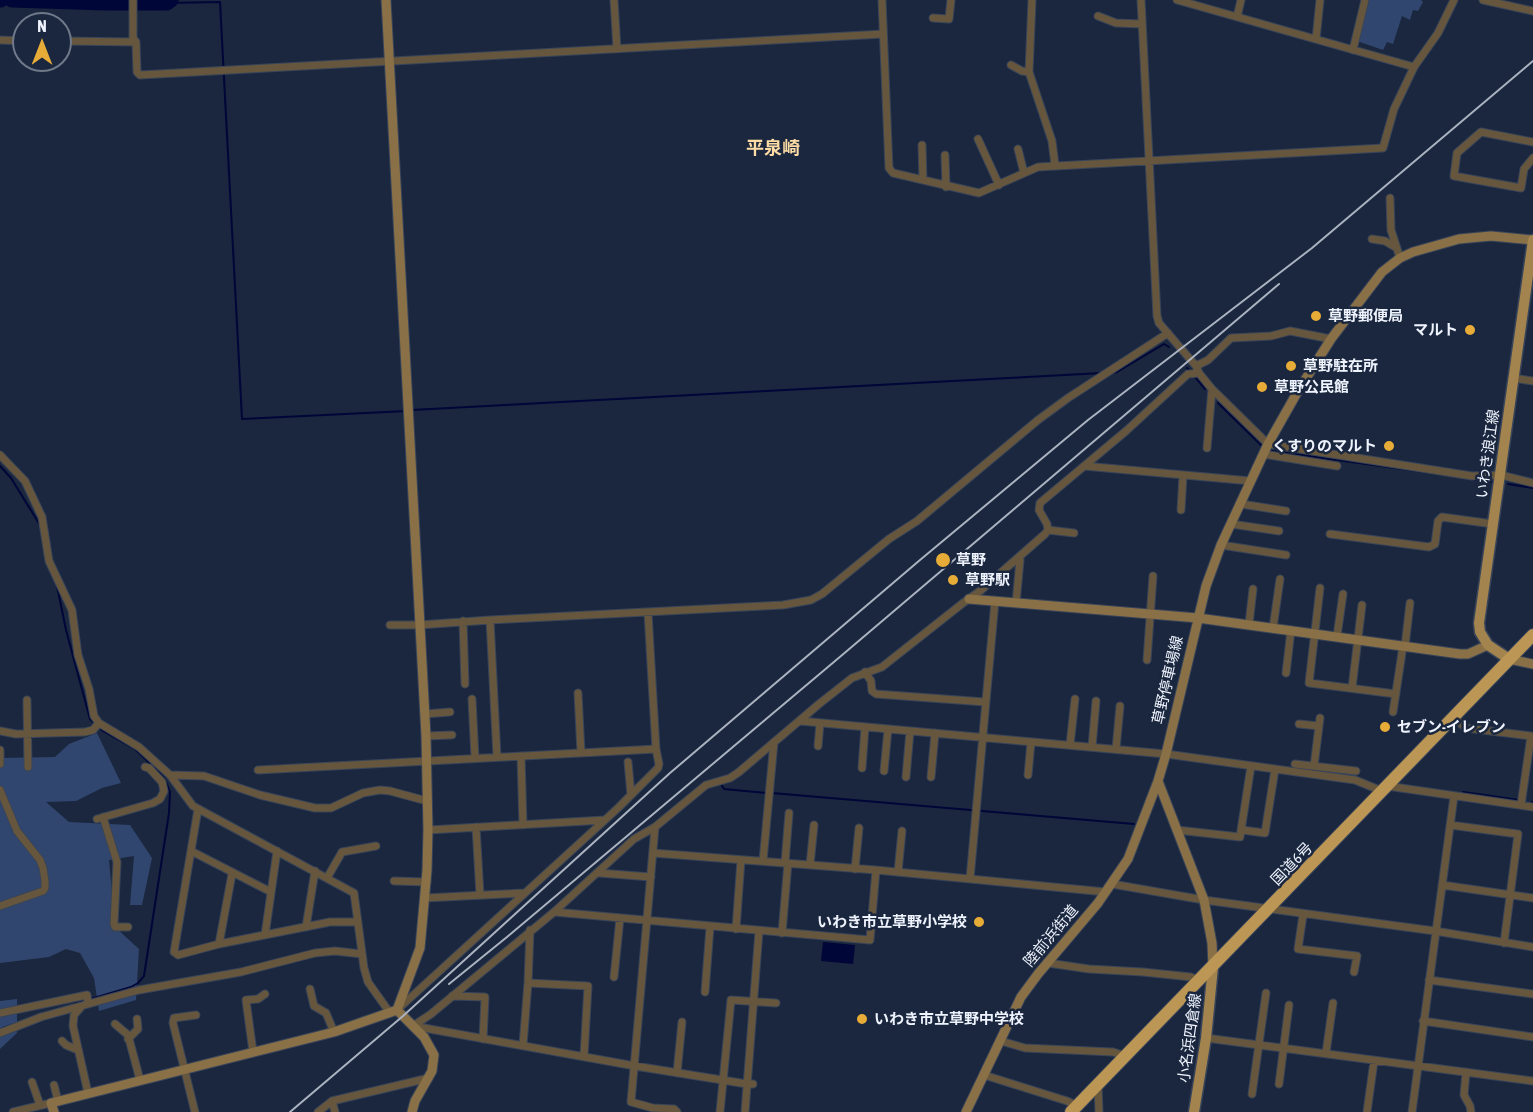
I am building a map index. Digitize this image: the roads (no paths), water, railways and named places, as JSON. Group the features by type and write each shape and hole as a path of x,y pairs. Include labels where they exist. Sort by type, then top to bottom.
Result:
{"highway":[{"name":"国道6号","path":"1074,1109 1533,635"}],"main road":[{"name":"いわき浪江線","path":"1488,645 1480,632 1479,623 1533,240"},
{"path":"1488,645 1509,659"},
{"name":"小名浜四倉線","path":"1194,1112 1206,1038 1213,967"}],"street":[{"path":"386,0 425,714 428,830 427,882 420,948 394,1011"},
{"path":"614,0 617,49"},
{"path":"882,0 889,168 893,173 979,194 1038,167 1055,165 1383,148 1394,109 1414,67 1438,33 1454,0"},
{"path":"933,18 949,19 951,0"},
{"path":"1032,0 1029,72 1052,141 1055,165"},
{"path":"1141,0 1156,312 1159,323 1212,389 1268,444 1472,476 1501,475 1533,483"},
{"path":"1177,0 1414,67"},
{"path":"1237,17 1241,0"},
{"path":"1316,39 1320,0"},
{"path":"1353,50 1365,0"},
{"path":"1483,0 1533,11"},
{"path":"133,3 133,38 136,42 137,72 140,75 883,34"},
{"path":"1098,16 1116,23 1142,24"},
{"path":"72,41 136,42"},
{"path":"1011,65 1029,72"},
{"path":"1532,160 1524,169 1521,188 1454,176 1457,153 1481,132 1533,141"},
{"path":"978,139 999,185"},
{"path":"922,145 923,180"},
{"path":"1018,149 1023,173"},
{"path":"945,155 946,187"},
{"path":"1390,198 1387,212 1400,258"},
{"path":"1488,645 1468,654 1460,654 1198,618 1206,586 1221,545 1268,444 1330,339 1382,272 1400,258 1428,247 1475,237 1533,240"},
{"path":"1372,239 1385,241 1395,246"},
{"path":"1048,530 1039,510 1040,503 1126,431 1188,374 1198,370 1231,338 1270,336 1290,331 1330,339"},
{"path":"390,625 783,605 817,597 889,539 917,521 1038,420 1168,333"},
{"path":"1513,378 1533,381"},
{"path":"1207,448 1212,389"},
{"path":"1263,454 1337,466"},
{"path":"0,455 25,481 42,517 49,561 72,610 78,655 97,725 139,747 170,775 193,806 354,893 368,982 394,1011 424,1037 434,1055 434,1064 429,1078 415,1101 412,1112"},
{"path":"1083,466 1251,481"},
{"path":"1181,510 1183,475"},
{"path":"1241,504 1286,511"},
{"path":"1330,534 1429,547 1435,544 1438,520 1442,518 1494,524"},
{"path":"1231,524 1279,531"},
{"path":"413,1026 554,912 634,839 655,827 706,785 730,778 852,678 882,667 980,591 1048,530 1074,533"},
{"path":"1221,545 1286,555"},
{"path":"1016,603 1019,556"},
{"path":"1147,660 1153,576"},
{"path":"1273,628 1280,579"},
{"path":"1320,588 1309,683 1396,694"},
{"path":"1249,624 1253,589"},
{"path":"1337,636 1343,594"},
{"name":"草野停車場線","path":"969,599 1198,618 1158,781"},
{"path":"970,879 994,601"},
{"path":"1393,712 1410,603"},
{"path":"1352,688 1362,605"},
{"path":"13,1112 55,1105 88,1093 334,1032 394,1011 525,893 658,768 648,613"},
{"path":"490,620 497,757"},
{"path":"463,621 465,684"},
{"path":"1286,673 1292,630"},
{"path":"1509,659 1533,664"},
{"path":"865,672 871,681 872,691 876,694 985,702"},
{"path":"578,693 581,753"},
{"path":"472,699 475,758"},
{"path":"1070,745 1075,699"},
{"path":"27,700 28,767"},
{"path":"1092,747 1096,701"},
{"path":"1116,749 1120,706"},
{"path":"425,714 450,712"},
{"path":"1454,717 1466,728 1531,736 1531,754 1521,805"},
{"path":"800,721 1166,754 1355,780 1385,789 1533,807"},
{"path":"1299,724 1320,722 1315,775"},
{"path":"818,746 820,723"},
{"path":"0,731 15,734 85,732 93,730 97,725"},
{"path":"862,768 865,727"},
{"path":"884,771 888,729"},
{"path":"906,777 910,731"},
{"path":"931,777 935,733"},
{"path":"426,736 452,735"},
{"path":"764,861 774,742"},
{"path":"1028,776 1031,742"},
{"path":"258,770 656,749"},
{"path":"0,750 0,764"},
{"path":"521,756 523,825"},
{"path":"628,762 631,795"},
{"path":"1295,764 1356,771"},
{"path":"1178,830 1240,837 1251,766"},
{"path":"128,927 115,927 114,924 117,862 100,818 160,799 164,788 158,777 145,767"},
{"path":"1242,830 1265,833 1275,769"},
{"path":"170,775 204,776 260,795 315,808 331,808 363,794 380,790 427,801"},
{"path":"1158,781 1204,900 1212,943 1213,967"},
{"name":"陸前浜街道","path":"966,1112 1021,997 1109,888 1128,859 1158,781"},
{"path":"164,788 177,784"},
{"path":"0,790 17,831 44,868 45,881 43,891 0,906"},
{"path":"1412,1112 1454,796"},
{"path":"198,808 174,952 178,955 219,944 330,922 358,922"},
{"path":"782,933 789,813"},
{"path":"428,830 604,820"},
{"path":"810,865 814,825"},
{"path":"1450,825 1518,834 1504,943"},
{"path":"476,827 480,895"},
{"path":"655,827 631,1102 653,1108 674,1109 677,1112"},
{"path":"855,868 859,828"},
{"path":"898,872 902,831"},
{"path":"327,878 342,852 376,846"},
{"path":"191,851 271,892"},
{"path":"265,935 277,851"},
{"path":"652,853 1109,888 1270,908 1303,915 1435,931 1533,947"},
{"path":"736,929 741,860"},
{"path":"554,912 870,940 876,870"},
{"path":"306,927 315,871"},
{"path":"599,873 651,878"},
{"path":"219,944 232,874"},
{"path":"394,881 427,882"},
{"path":"1442,885 1533,898"},
{"path":"425,898 525,893"},
{"path":"1303,915 1298,949 1357,956 1354,972"},
{"path":"614,977 620,918"},
{"path":"705,992 710,927"},
{"path":"523,1045 530,930"},
{"path":"745,1112 750,1084 759,931"},
{"path":"0,1033 41,1017 139,990 241,972 315,953 335,951 362,954"},
{"path":"1048,963 1089,969 1191,977 1200,981"},
{"path":"1429,980 1533,994"},
{"path":"528,983 588,986 584,1056"},
{"path":"310,989 314,1005 326,1013 334,1032"},
{"path":"1252,1094 1266,993"},
{"path":"253,1052 246,1000 258,999 265,994"},
{"path":"0,1013 87,995 85,1005 74,1015 73,1019 88,1093"},
{"path":"452,996 485,997 483,1039"},
{"path":"720,1112 730,1000 776,1003"},
{"path":"1326,1053 1333,1003"},
{"path":"1279,1084 1289,1005"},
{"path":"195,1112 173,1023 174,1018 196,1015"},
{"path":"129,1039 138,1029 137,1019"},
{"path":"1423,1021 1533,1037"},
{"path":"677,1072 682,1022"},
{"path":"114,1024 121,1028 129,1039 140,1080"},
{"path":"413,1026 750,1084"},
{"path":"1206,1038 1533,1081"},
{"path":"62,1041 78,1050"},
{"path":"1001,1041 1025,1048 1113,1052 1125,1056"},
{"path":"1367,1112 1374,1061"},
{"path":"1466,1072 1464,1095 1471,1112"},
{"path":"984,1075 1067,1101 1074,1109"},
{"path":"318,1112 332,1101 429,1078"},
{"path":"32,1082 40,1106"},
{"path":"54,1085 55,1105"},
{"path":"1098,1085 1099,1112"},
{"path":"332,1101 335,1112"}],"waterway":[{"path":"12,0 106,3 167,3 171,0"},
{"path":"167,3 220,2 242,419 407,411"},
{"path":"1110,373 1117,372 1164,344 1169,347"},
{"path":"412,410 1102,373"},
{"path":"1196,378 1205,389"},
{"path":"1218,403 1263,447"},
{"path":"1272,451 1460,477"},
{"path":"0,466 11,478 40,525"},
{"path":"1471,479 1492,482"},
{"path":"1508,484 1533,488"},
{"path":"57,586 66,630 90,719 103,731 135,749 165,780 170,792 169,813 144,976 131,987 74,1004"},
{"path":"721,784 724,789 766,793"},
{"path":"1463,792 1519,800"},
{"path":"772,793 1134,824"},
{"path":"3,1028 23,1021"}],"railway":[{"path":"290,1112 403,1016 670,773 920,560 1088,420 1312,248 1533,61"},
{"path":"449,984 841,656 1279,284"}],"place":[{"name":"草野郵便局","path":"1316,316"},
{"name":"マルト","path":"1470,330"},
{"name":"草野駐在所","path":"1291,366"},
{"name":"草野公民館","path":"1262,387"},
{"name":"くすりのマルト","path":"1389,446"},
{"name":"草野","path":"943,560"},
{"name":"草野駅","path":"953,580"},
{"name":"セブン-イレブン","path":"1385,727"},
{"name":"いわき市立草野小学校","path":"979,922"},
{"name":"いわき市立草野中学校","path":"862,1019"}],"district":[{"name":"平泉崎","path":"773,148"}]}
